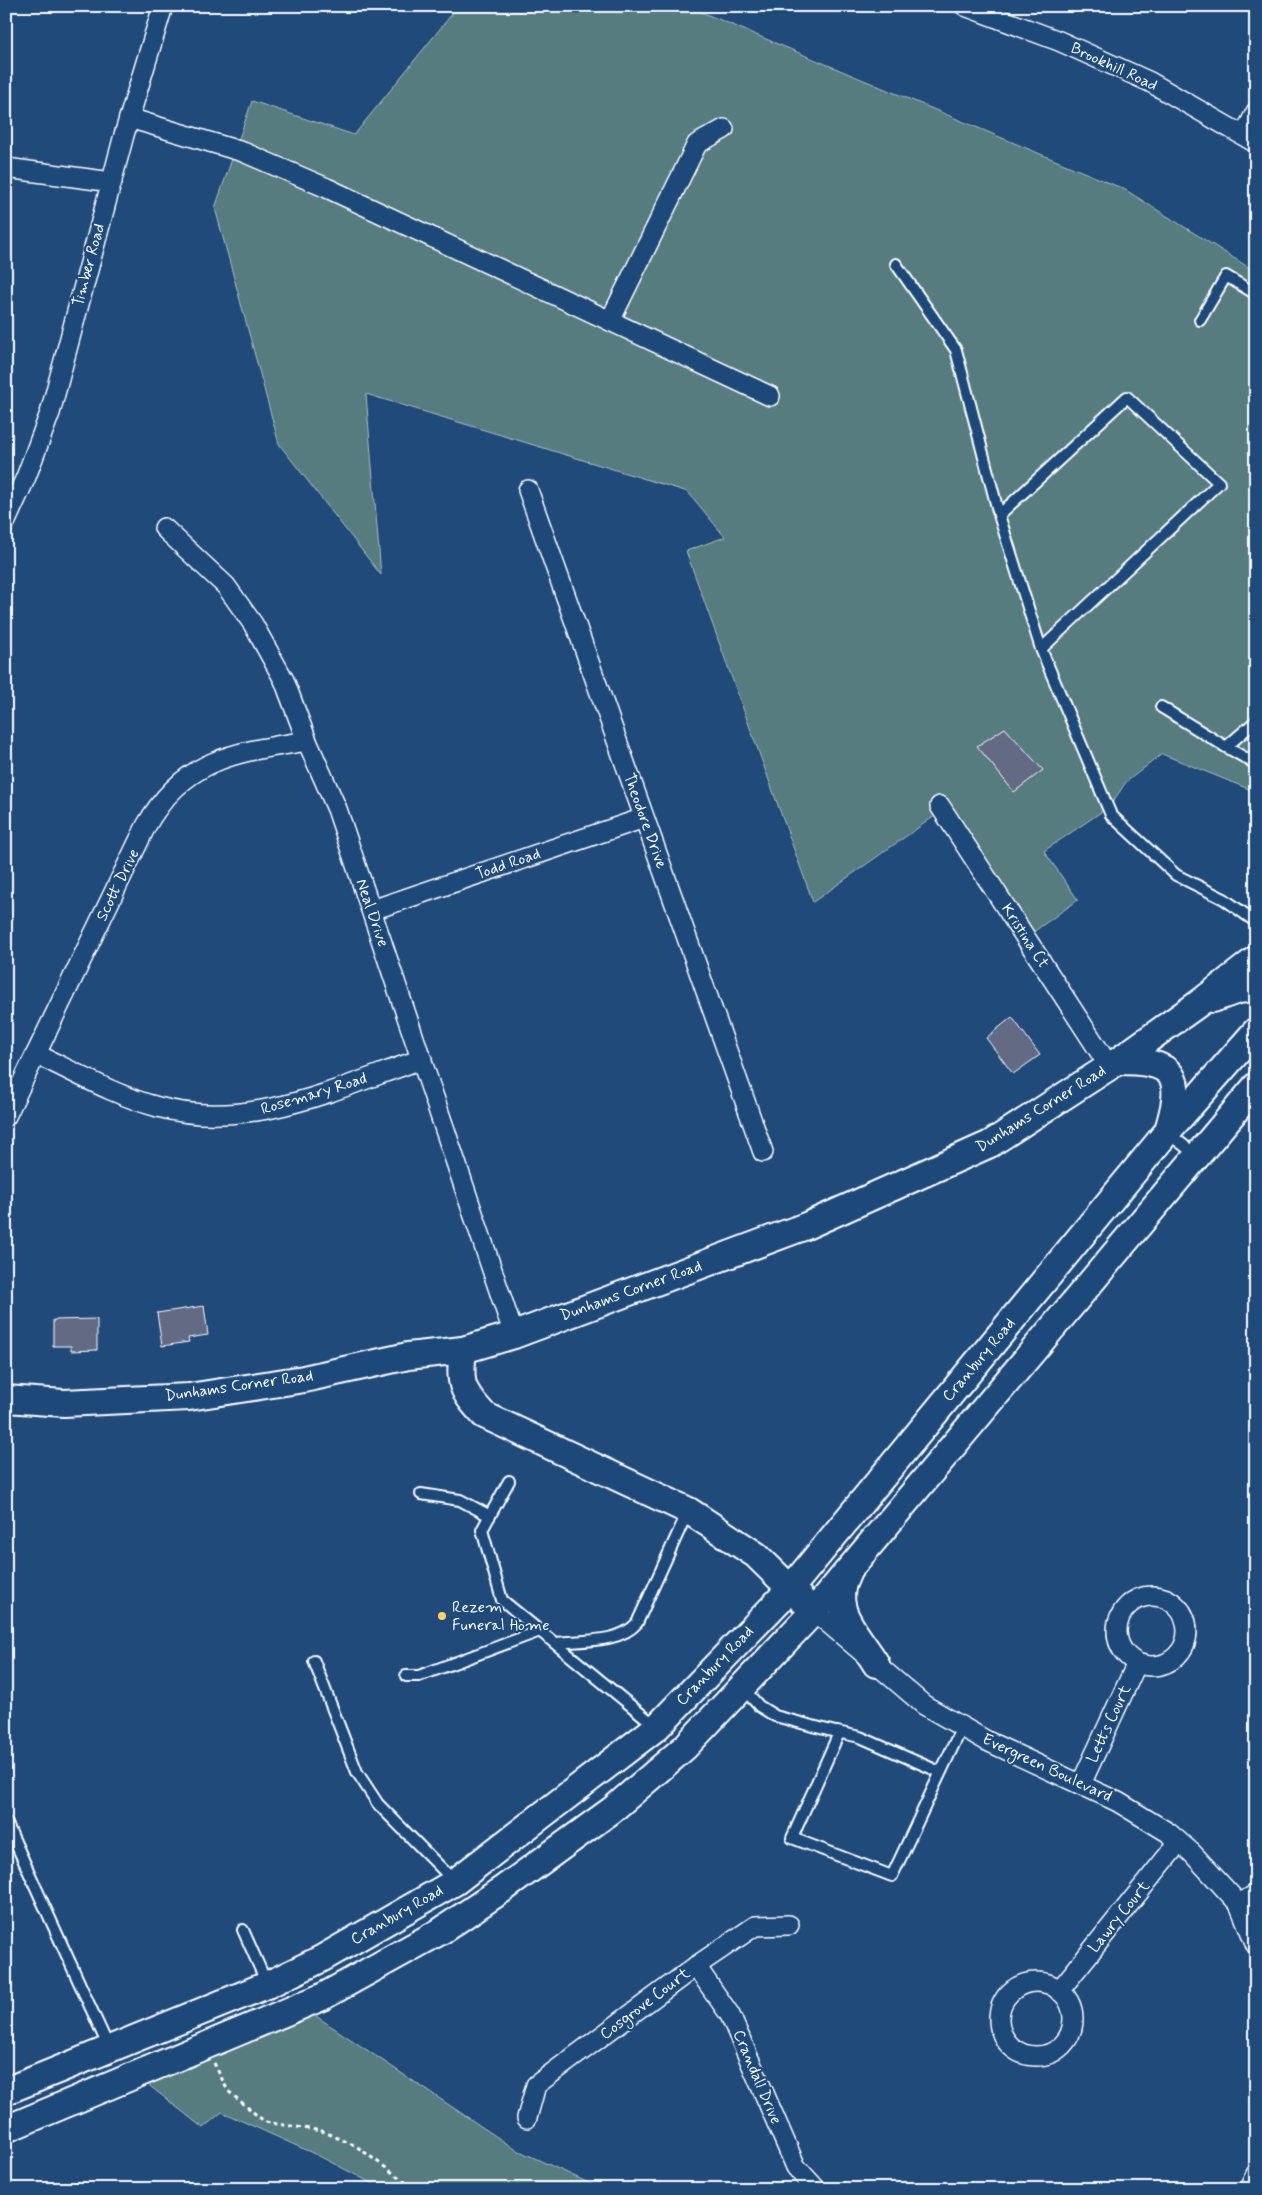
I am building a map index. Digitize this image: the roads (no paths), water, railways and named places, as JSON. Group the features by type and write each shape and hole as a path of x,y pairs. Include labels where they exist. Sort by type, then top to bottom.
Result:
{"main road":[{"path":"1198,1004 1256,959"},
{"path":"1198,1004 1238,990 1256,988"},
{"name":"Dunhams Corner Road","path":"6,1399 64,1403 189,1396 304,1379 408,1356 463,1350 514,1335 806,1226 990,1144 1114,1064 1198,1004"},
{"name":"Cranbury Road","path":"6,2091 267,1985 321,1959 455,1882 657,1727 790,1589 1167,1132 1256,1031"},
{"path":"1114,1064 1148,1061 1168,1070 1176,1086 1174,1110 1167,1132"},
{"name":"Cranbury Road","path":"6,2129 205,2048 322,1997 441,1931 495,1895 612,1810 684,1748 814,1611 1256,1086"},
{"path":"463,1350 460,1374 466,1394 484,1415 689,1510 756,1555 814,1611"},
{"path":"849,1569 841,1584 841,1610 876,1664"}],"street":[{"name":"Timber Road","path":"6,521 26,477 50,413 129,118 163,6"},
{"name":"Brookhill Road","path":"965,6 1059,41 1142,78 1250,139"},
{"path":"1250,139 1256,112"},
{"path":"129,118 243,152 327,188 770,396"},
{"path":"610,321 697,144 724,128"},
{"path":"6,168 112,182"},
{"name":"Theodore Drive","path":"528,490 764,1152"},
{"name":"Neal Drive","path":"164,528 226,586 253,624 284,680 307,741 337,809 514,1335"},
{"name":"Scott Drive","path":"6,1116 146,826 161,802 181,781 218,759 242,752 307,741"},
{"name":"Kristina Ct","path":"940,806 1114,1064"},
{"name":"Todd Road","path":"372,910 644,818"},
{"name":"Rosemary Road","path":"36,1054 134,1100 181,1113 205,1115 245,1114 276,1108 422,1059"},
{"name":"Evergreen Boulevard","path":"814,1611 924,1704 987,1741 1081,1784 1144,1816 1180,1842 1239,1904 1252,1925 1256,1945"},
{"name":"Letts Court","path":"1081,1784 1138,1663"},
{"name":"Lawry Court","path":"1060,1991 1180,1842"},
{"path":"1239,1904 1256,1894"},
{"name":"Cosgrove Court","path":"527,2118 536,2085 696,1966 755,1926 789,1925"},
{"name":"Crandall Drive","path":"696,1966 730,2015 796,2167 816,2189"},
{"path":"1249,2189 1256,2174"}],"lane":[{"path":"896,264 956,350 999,515 1041,650 1111,815 1176,875 1224,899 1256,922"},
{"path":"1200,320 1226,276 1256,294"},
{"path":"999,515 1127,397 1219,483 1041,650"},
{"path":"1161,708 1256,764"},
{"path":"1226,747 1256,721"},
{"path":"1167,1132 1197,1156"},
{"path":"509,1481 482,1530 502,1600 657,1727"},
{"path":"421,1494 460,1500 490,1516"},
{"path":"554,1643 620,1636 630,1631 636,1623 689,1510"},
{"path":"406,1676 419,1676 540,1631"},
{"path":"314,1660 357,1772 378,1804 455,1882"},
{"path":"742,1687 759,1706 775,1716 860,1737 940,1772"},
{"path":"837,1732 792,1838 892,1876 962,1727"},
{"path":"6,1822 109,2049"},
{"path":"243,1930 267,1985"}],"place":[{"name":"Rezem Funeral Home","path":"442,1616"}]}
